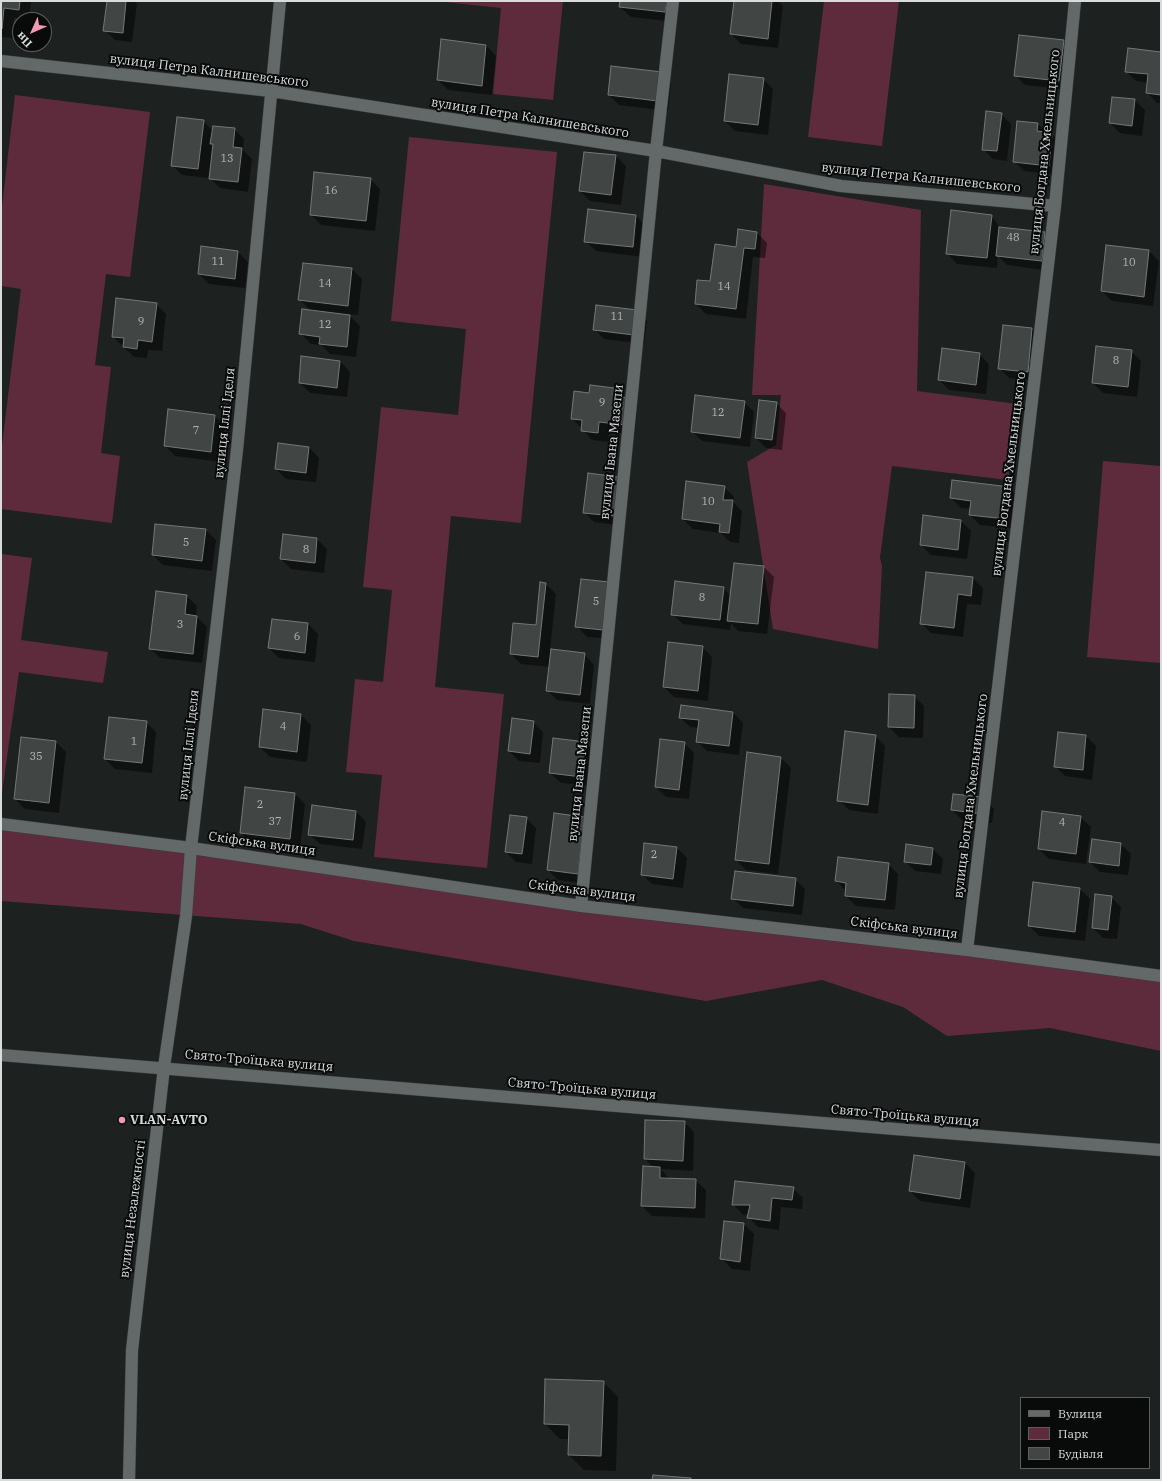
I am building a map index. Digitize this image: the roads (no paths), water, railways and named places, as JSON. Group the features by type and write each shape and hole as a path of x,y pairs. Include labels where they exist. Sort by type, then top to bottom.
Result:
{"street":[{"name":"вулиця Іллі Іделя","path":"191,848 237,450 280,1"},
{"name":"вулиця Івана Мазепи","path":"581,906 656,151 673,1"},
{"name":"вулиця Богдана Хмельницького","path":"967,950 1055,206 1075,1"},
{"name":"вулиця Петра Калнишевського","path":"1,61 271,91 656,151 841,186 1055,206"},
{"name":"Скіфська вулиця","path":"1,824 191,848 581,906 967,950 1161,976"},
{"name":"вулиця Незалежності","path":"128,1480 132,1350 164,1067 186,916 191,848"},
{"name":"Свято-Троїцька вулиця","path":"1,1055 164,1067 1161,1150"}],"place":[{"name":"VLAN-AVTO","path":"122,1120"}]}
